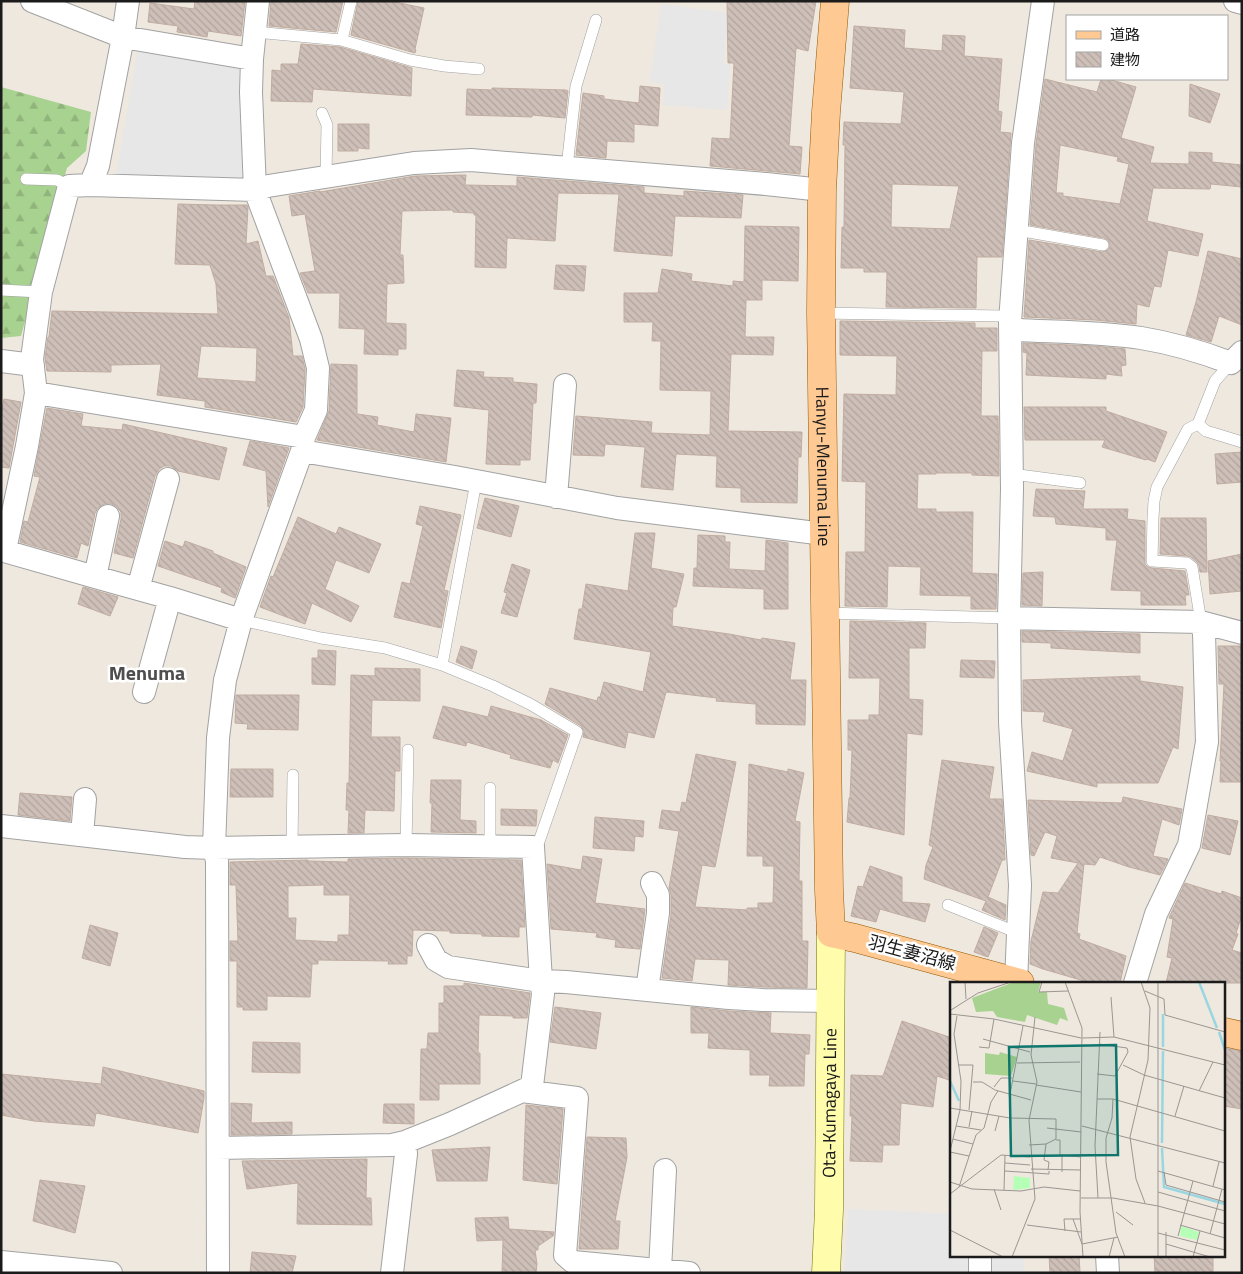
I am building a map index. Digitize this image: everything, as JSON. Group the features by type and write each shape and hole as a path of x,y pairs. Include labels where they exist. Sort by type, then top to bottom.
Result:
{"main road":[{"name":"Hanyu-Menuma Line","path":"831,933 824,534 822,190 835,1"},
{"name":"羽生妻沼線","path":"831,933 865,940 1018,982"},
{"name":"Ota-Kumagaya Line","path":"826,1273 829,1210 831,933"},
{"path":"1226,1032 1242,1036"}],"street":[{"path":"32,1 123,37 252,59"},
{"path":"128,1 123,37 98,166 79,185 41,292 32,359 36,393 27,446 3,550 241,620"},
{"path":"218,1273 217,861 214,848 218,738 225,680 241,620 316,410 318,368 311,339 255,190 251,92 252,59 258,1"},
{"path":"1018,982 1020,885 1010,722 1009,618 1012,474 1010,322 1023,143 1043,1"},
{"path":"1235,1 1242,3"},
{"path":"79,185 255,190 326,176 414,163 471,160 822,190"},
{"path":"1010,322 1017,330 1141,338 1236,358"},
{"path":"1,361 33,364"},
{"path":"556,497 565,385"},
{"path":"36,393 303,444 476,482 617,508 824,534"},
{"path":"138,589 168,479"},
{"path":"95,578 108,516"},
{"path":"144,692 170,598"},
{"path":"1009,618 1201,622 1242,633"},
{"path":"1135,982 1156,914 1189,845 1207,742 1204,633 1201,622"},
{"path":"82,835 85,799"},
{"path":"1,826 185,847 406,845 533,847 543,994 532,1086 450,1124 405,1142 392,1145 218,1148"},
{"path":"647,990 658,912 658,895 652,882"},
{"path":"428,946 436,960 448,967 541,981 729,998 831,1001"},
{"path":"522,1091 577,1098 565,1255 573,1262 595,1268 689,1273"},
{"path":"392,1273 406,1154 405,1142"},
{"path":"660,1270 665,1170"},
{"path":"980,1256 980,1273"},
{"path":"1107,1256 1108,1273"},
{"path":"1,1262 111,1273"}],"lane":[{"path":"342,40 351,1"},
{"path":"567,167 576,86 596,20"},
{"path":"255,32 342,40 410,60 479,70"},
{"path":"322,113 326,126 326,176"},
{"path":"26,179 57,180 79,185"},
{"path":"1017,230 1102,245"},
{"path":"1,290 41,292"},
{"path":"822,312 1002,316 1010,322"},
{"path":"1201,622 1192,568 1187,563 1152,561 1154,501 1157,487 1188,429 1198,424 1215,381 1236,358"},
{"path":"1198,424 1206,431 1242,442"},
{"path":"1012,474 1080,483"},
{"path":"442,664 476,482"},
{"path":"825,613 1009,618"},
{"path":"241,620 321,638 385,648 442,664 523,700 577,732 533,858"},
{"path":"406,845 408,750"},
{"path":"292,847 293,775"},
{"path":"490,788 490,846"},
{"path":"948,905 1018,933"}],"green space":[{"path":"1,87 91,112 86,151 67,168 21,336 1,338"}],"shaded area":[{"path":"661,4 742,15 740,43 725,39 724,64 730,65 727,110 663,105 664,84 650,82"},
{"path":"138,47 239,65 243,180 116,176"},
{"path":"848,1209 950,1214 950,1256 978,1256 977,1273 845,1273"},
{"path":"987,1256 1024,1256 1024,1273 987,1273"}],"building":[{"path":"195,1 245,1 241,36 208,31 207,37 177,32 178,26 148,22 150,3 194,9"},
{"path":"271,1 343,1 336,32 269,26"},
{"path":"358,1 390,1 424,8 415,53 351,35"},
{"path":"727,1 816,1 808,51 796,48 789,146 802,147 800,174 710,166 712,138 730,139 734,63 728,63"},
{"path":"854,26 905,30 904,48 942,51 943,35 965,36 964,56 1002,59 998,111 1002,112 1000,132 1011,133 1002,257 977,257 976,308 886,307 887,272 864,272 864,268 841,268 842,227 844,227 844,122 901,124 904,92 850,88","holes":["892,184 959,186 950,229 891,227"]},
{"path":"301,44 340,47 412,68 411,96 313,89 312,102 271,101 272,70 281,71 281,64 298,64"},
{"path":"1045,79 1097,92 1101,80 1112,80 1136,87 1121,138 1154,147 1150,163 1189,164 1189,152 1212,153 1212,162 1242,165 1242,187 1211,184 1210,189 1153,188 1147,221 1203,234 1198,256 1168,250 1161,287 1154,286 1149,307 1137,304 1136,324 1024,317 1029,240 1102,252 1108,250 1110,246 1108,240 1104,238 1030,225 1036,144","holes":["1060,145 1118,157 1117,161 1129,164 1120,204 1063,196 1063,193 1056,193"]},
{"path":"1190,84 1220,94 1210,123 1189,116"},
{"path":"640,86 660,88 658,126 634,124 634,142 607,141 606,158 576,155 583,93 604,96 604,99 639,103"},
{"path":"492,88 566,90 568,91 565,118 532,115 532,117 466,115 467,89 492,90"},
{"path":"338,124 369,124 369,149 358,148 358,151 338,151"},
{"path":"466,175 465,185 517,186 517,177 644,187 644,193 684,196 684,191 743,195 741,218 675,216 672,256 614,251 619,194 558,193 555,241 507,238 506,268 475,267 476,215 474,213 453,212 453,210 402,211 400,255 403,255 404,283 387,284 386,323 406,324 406,349 398,349 398,355 364,354 365,329 339,328 340,293 308,293 300,273 315,271 305,214 292,216 289,196 415,176"},
{"path":"178,204 247,205 246,244 258,241 266,276 273,276 289,318 293,356 302,356 305,369 303,407 296,422 205,407 205,401 157,395 161,364 111,365 111,372 47,371 45,358 52,311 218,314 216,284 210,265 175,264","holes":["201,346 257,348 256,382 197,378"]},
{"path":"745,226 799,227 798,281 762,280 762,300 746,300 745,337 774,337 773,355 731,354 728,431 802,432 801,457 798,457 797,503 741,502 741,488 716,487 717,456 676,454 673,490 641,487 645,447 605,444 604,456 573,455 576,416 652,422 651,433 710,435 711,391 660,390 661,341 652,341 653,322 624,322 624,293 658,293 662,269 692,274 691,281 733,286 733,281 744,282"},
{"path":"1208,251 1242,259 1242,325 1219,316 1211,342 1186,335"},
{"path":"556,265 586,266 584,291 554,289"},
{"path":"840,321 975,323 975,328 997,328 997,351 982,351 981,416 998,416 999,476 972,475 972,473 918,474 917,509 936,509 936,512 973,512 972,573 997,574 996,609 971,609 971,596 920,595 921,567 888,566 887,607 845,606 846,552 865,552 866,482 842,481 844,394 896,395 897,356 840,355"},
{"path":"1023,343 1125,349 1126,365 1121,366 1122,376 1106,374 1106,379 1026,375 1027,353 1023,352"},
{"path":"331,364 357,365 357,414 378,417 377,425 414,432 416,414 451,418 446,462 317,440 329,411"},
{"path":"457,370 484,372 483,377 513,378 513,382 537,384 536,403 533,403 530,460 520,460 520,465 486,464 489,410 454,406"},
{"path":"4,399 21,402 9,468 1,467 1,415"},
{"path":"1024,407 1106,407 1106,411 1167,432 1155,462 1102,447 1105,440 1025,440"},
{"path":"47,408 83,414 81,426 122,430 123,424 227,448 219,480 178,471 171,466 164,466 159,469 155,476 133,558 114,553 121,512 110,503 98,508 95,513 88,546 81,543 77,558 20,542 24,521 28,522 40,477 34,476"},
{"path":"250,441 289,448 268,507 266,471 243,465"},
{"path":"1242,452 1242,482 1217,484 1215,454"},
{"path":"1036,489 1085,491 1083,509 1128,509 1127,519 1145,521 1145,564 1152,568 1185,571 1189,595 1185,595 1186,605 1141,605 1141,591 1111,590 1117,540 1106,540 1106,528 1056,524 1055,517 1033,516"},
{"path":"485,498 519,506 511,537 477,528"},
{"path":"420,506 461,515 444,590 448,591 441,628 394,617 402,582 410,584 423,526 416,524"},
{"path":"298,517 336,534 339,527 381,544 369,573 336,560 325,589 359,606 351,622 312,603 305,624 260,607 271,576 273,577"},
{"path":"1161,518 1206,518 1207,572 1200,572 1197,562 1191,557 1160,554"},
{"path":"635,533 655,533 651,568 684,574 676,607 673,607 672,626 761,640 762,638 795,643 790,680 806,680 805,725 756,724 756,704 716,701 717,698 666,692 654,738 628,732 625,748 583,737 584,731 581,726 545,704 550,688 597,701 604,682 643,692 651,652 574,639 579,609 582,609 586,584 628,591"},
{"path":"698,535 725,536 725,542 730,542 729,569 765,571 766,540 788,543 788,609 764,609 764,589 693,586 694,568 697,568"},
{"path":"165,541 183,547 185,541 213,551 213,553 246,567 235,598 221,592 222,588 158,566"},
{"path":"1242,554 1242,591 1210,594 1208,561"},
{"path":"512,564 530,570 517,617 501,613 507,593 504,592"},
{"path":"1043,572 1042,606 1022,605 1023,573"},
{"path":"83,587 118,597 110,616 78,604"},
{"path":"850,621 926,623 925,648 909,648 909,699 923,700 922,735 907,733 904,835 847,822 852,750 848,750 848,720 869,720 869,715 879,715 880,678 849,678"},
{"path":"1022,631 1140,634 1140,653 1051,648 1051,643 1022,642"},
{"path":"461,646 477,651 472,669 456,662"},
{"path":"1218,646 1242,646 1242,782 1220,782 1224,684 1219,684"},
{"path":"318,650 336,651 335,685 312,684 312,658 318,658"},
{"path":"961,660 995,661 994,678 960,677"},
{"path":"375,668 420,669 420,701 372,700 371,737 400,737 400,771 395,771 394,811 365,810 364,833 348,833 349,810 346,810 347,783 349,783 351,675 375,676"},
{"path":"1140,676 1140,681 1183,687 1178,749 1173,747 1158,783 1097,783 1097,787 1027,771 1032,752 1063,761 1073,729 1043,721 1045,712 1023,711 1023,680"},
{"path":"236,695 299,695 298,730 247,729 248,724 235,723"},
{"path":"443,706 488,717 491,706 541,720 568,735 558,763 553,760 550,768 510,758 511,755 467,742 466,746 433,738"},
{"path":"696,754 736,762 715,867 702,865 695,907 747,910 747,908 758,908 758,903 773,903 774,866 763,866 763,856 747,856 749,764 788,772 788,769 804,773 795,821 800,822 799,881 802,881 802,941 808,941 807,988 728,985 729,960 695,959 692,981 662,978 671,915 669,888 679,831 659,828 662,810 680,812 682,802 686,803"},
{"path":"942,760 994,767 989,799 1002,799 1005,860 1002,860 988,897 1006,905 1005,920 982,910 986,901 924,879 926,865 933,847 929,845"},
{"path":"231,769 273,769 273,797 230,797"},
{"path":"431,780 461,780 460,820 476,821 476,833 431,832"},
{"path":"20,793 72,797 70,821 18,815"},
{"path":"1123,797 1182,809 1179,825 1162,819 1153,856 1168,859 1160,875 1100,857 1095,865 1084,864 1077,933 1080,934 1079,939 1126,956 1120,982 1088,982 1030,964 1031,941 1043,892 1058,893 1078,863 1051,858 1057,836 1045,832 1034,856 1031,855 1028,800 1122,803"},
{"path":"501,809 537,810 536,826 501,825"},
{"path":"1208,815 1238,821 1230,855 1202,848"},
{"path":"595,817 644,821 643,837 635,836 634,851 593,848"},
{"path":"583,856 602,859 595,903 645,909 640,949 615,947 616,940 596,937 597,933 551,929 547,864 581,870"},
{"path":"348,859 521,860 525,927 519,927 519,937 413,930 412,956 407,956 407,964 388,964 389,961 318,960 318,964 312,964 310,997 267,996 267,1010 243,1010 243,1007 237,1007 237,961 230,961 230,941 238,941 236,885 230,885 230,862 308,860 348,862","holes":["324,885 324,895 350,895 349,935 338,935 338,942 295,940 296,918 288,918 288,886"]},
{"path":"870,866 902,877 902,902 930,904 925,922 880,909 876,922 851,916 858,886 863,887"},
{"path":"1185,883 1221,894 1222,891 1242,898 1242,915 1232,950 1242,953 1242,983 1166,982 1172,958 1167,957 1173,919 1169,918"},
{"path":"90,925 118,933 110,966 82,958"},
{"path":"984,927 998,933 988,957 974,952"},
{"path":"464,983 530,993 527,1018 479,1015 478,1053 480,1053 480,1084 439,1084 439,1100 420,1100 421,1049 427,1049 428,1033 439,1033 439,1003 444,1003 444,986 464,986"},
{"path":"555,1007 601,1013 596,1049 550,1042"},
{"path":"691,1007 771,1013 770,1033 810,1035 809,1054 805,1054 804,1086 769,1086 770,1075 750,1075 750,1050 708,1048 709,1033 691,1033"},
{"path":"902,1021 950,1037 950,1080 937,1076 933,1107 901,1103 899,1145 883,1145 882,1162 850,1161 851,1075 883,1076"},
{"path":"253,1042 300,1043 300,1073 252,1072"},
{"path":"1226,1048 1242,1051 1242,1109 1226,1106"},
{"path":"103,1067 204,1091 198,1133 96,1113 94,1126 34,1121 1,1115 1,1074 101,1084"},
{"path":"231,1103 252,1104 251,1123 292,1122 292,1134 231,1135"},
{"path":"384,1104 414,1104 414,1124 383,1123"},
{"path":"526,1105 563,1109 557,1184 523,1180"},
{"path":"587,1137 626,1138 627,1157 615,1221 620,1221 618,1249 579,1249"},
{"path":"490,1147 487,1181 437,1181 432,1150"},
{"path":"367,1159 366,1198 371,1198 372,1225 297,1224 298,1183 247,1189 242,1161"},
{"path":"40,1180 85,1186 75,1233 33,1221"},
{"path":"508,1217 509,1229 554,1232 553,1236 538,1246 538,1250 535,1250 536,1273 502,1273 503,1240 477,1241 475,1218"},
{"path":"252,1252 296,1256 292,1273 250,1273"},
{"path":"1049,1256 1079,1256 1080,1272 1050,1273"},
{"path":"1154,1256 1213,1256 1213,1273 1155,1273"}],"district":[{"name":"Menuma","path":"147,673"}]}
